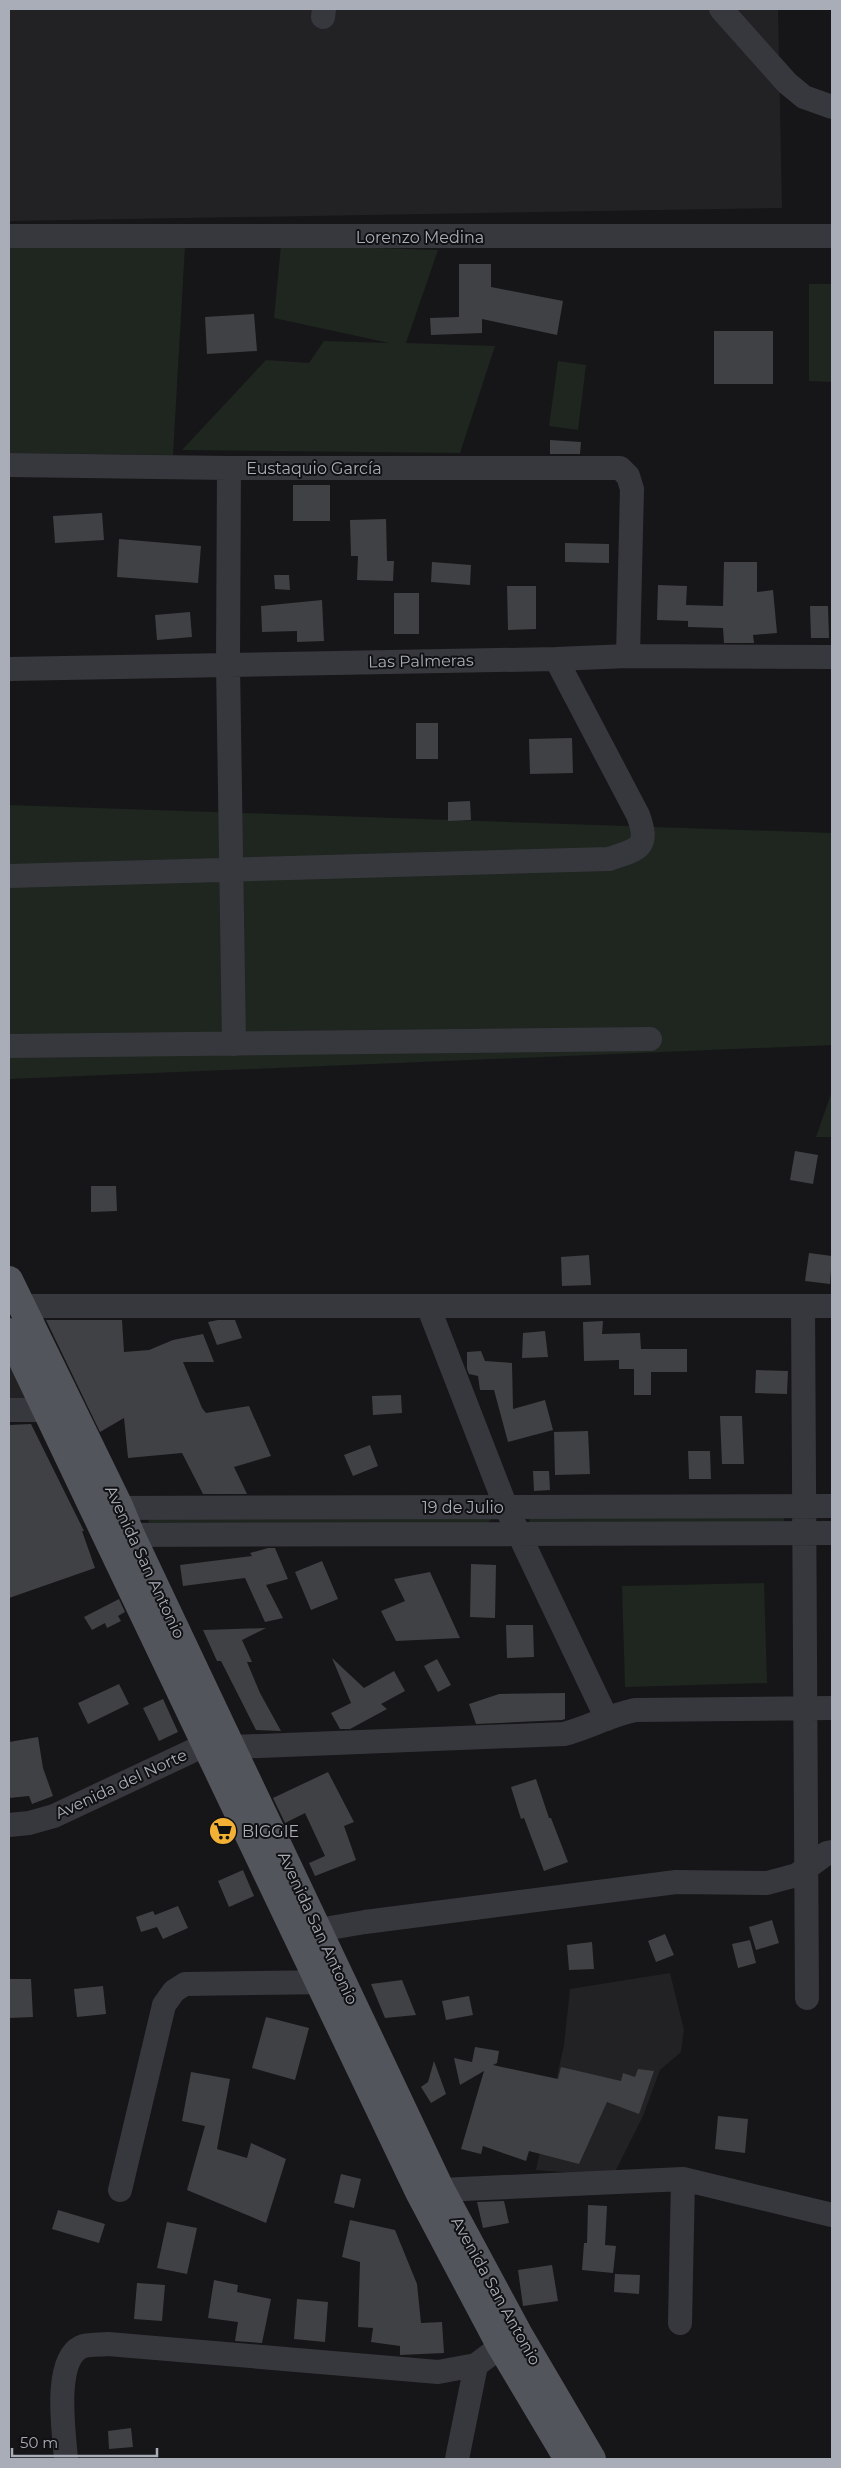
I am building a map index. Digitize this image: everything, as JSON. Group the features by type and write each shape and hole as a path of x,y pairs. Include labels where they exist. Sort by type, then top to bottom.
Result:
{"main road":[{"name":"Avenida San Antonio","path":"9,1280 22,1306 59,1410 308,1932 331,1982 419,2192 509,2339 592,2459"},
{"name":"Avenida San Antonio","path":"9,1332 59,1410"},
{"name":"Avenida San Antonio","path":"331,1982 441,2190 509,2339 568,2459"}],"street":[{"path":"721,9 787,83 804,97 832,107"},
{"name":"Lorenzo Medina","path":"9,236 832,236"},
{"name":"Eustaquio García","path":"9,465 229,468 620,468 628,476 632,490 628,656"},
{"path":"229,468 228,664 234,1044"},
{"name":"Las Palmeras","path":"9,669 556,660 628,656 832,657"},
{"path":"9,876 609,859 638,850 644,832 638,814 556,660"},
{"path":"9,1046 650,1040"},
{"path":"22,1306 832,1306"},
{"path":"428,1306 506,1507 607,1719"},
{"path":"803,1306 807,1998"},
{"path":"9,1410 59,1410"},
{"name":"19 de Julio","path":"107,1508 832,1506"},
{"name":"19 de Julio","path":"119,1535 832,1533"},
{"path":"220,1746 564,1734 622,1713 665,1709 832,1708"},
{"name":"Avenida del Norte","path":"9,1825 29,1824 54,1816 220,1746"},
{"path":"308,1932 676,1882 767,1882 797,1875 806,1870 827,1852 832,1852"},
{"path":"120,2190 164,2004 174,1991 186,1984 331,1982"},
{"path":"441,2190 683,2179 832,2215"},
{"path":"680,2323 683,2179"},
{"path":"66,2459 62,2381 68,2358 81,2347 108,2344 438,2372 476,2365 509,2339"},
{"path":"458,2459 476,2365"}],"shaded area":[{"path":"9,9 778,9 782,208 9,221"},
{"path":"281,245 438,250 406,343 495,346 460,453 182,450 266,360 309,363 324,341 389,343 274,318"},
{"path":"185,246 173,455 9,453 9,247"},
{"path":"809,284 832,284 832,382 809,381"},
{"path":"558,361 586,365 578,430 549,426"},
{"path":"9,805 832,833 832,1045 9,1079"},
{"path":"832,1091 832,1137 816,1137"},
{"path":"9,1357 30,1402 9,1402"},
{"path":"784,1517 784,1522 530,1522 528,1518"},
{"path":"148,1518 490,1518 491,1520 487,1523 149,1524"},
{"path":"764,1583 767,1683 625,1687 622,1586"},
{"path":"670,1973 684,2030 681,2052 660,2070 643,2116 613,2176 536,2170 564,2045 570,1989"}],"building":[{"path":"459,264 491,264 491,287 563,301 557,335 482,319 482,333 431,335 430,318 459,317"},
{"path":"254,314 257,351 207,354 205,317"},
{"path":"714,331 773,331 773,384 714,384"},
{"path":"550,440 581,442 580,454 550,454"},
{"path":"293,485 330,485 330,521 293,521"},
{"path":"102,513 104,540 55,543 53,516"},
{"path":"386,519 387,561 394,561 393,581 357,580 358,556 351,556 350,520"},
{"path":"119,539 201,546 198,583 117,577"},
{"path":"565,543 609,544 609,563 565,562"},
{"path":"432,562 471,565 470,585 431,582"},
{"path":"724,562 757,562 757,592 773,590 777,633 753,635 754,643 724,643 723,628 688,627 688,621 657,620 658,585 687,586 686,605 723,606"},
{"path":"274,575 289,575 290,590 275,589"},
{"path":"507,586 536,586 536,629 508,630"},
{"path":"394,593 419,593 419,634 394,634"},
{"path":"322,600 324,641 297,642 297,631 262,632 261,606"},
{"path":"810,606 828,606 829,638 811,638"},
{"path":"190,612 192,637 157,640 155,615"},
{"path":"416,723 438,723 438,759 416,759"},
{"path":"572,738 573,773 530,774 529,739"},
{"path":"470,801 471,820 448,821 448,802"},
{"path":"795,1151 818,1155 813,1184 790,1180"},
{"path":"91,1186 116,1186 117,1211 91,1212"},
{"path":"809,1253 832,1256 830,1284 805,1281"},
{"path":"589,1255 591,1285 562,1286 561,1257"},
{"path":"46,1320 122,1320 124,1352 149,1350 173,1340 203,1334 214,1362 183,1362 202,1408 206,1413 249,1406 271,1456 234,1467 247,1494 203,1494 182,1453 128,1458 124,1418 100,1432"},
{"path":"235,1320 242,1338 217,1345 208,1322"},
{"path":"603,1321 602,1334 640,1333 641,1349 687,1349 687,1372 651,1372 651,1395 634,1395 634,1369 619,1369 619,1360 584,1361 583,1322"},
{"path":"545,1331 548,1357 522,1358 523,1333"},
{"path":"481,1351 485,1361 512,1363 513,1409 545,1400 553,1430 508,1442 494,1390 480,1390 478,1376 469,1374 467,1369 467,1352"},
{"path":"756,1370 788,1371 787,1394 755,1393"},
{"path":"401,1395 402,1413 373,1415 372,1396"},
{"path":"720,1416 742,1416 744,1464 722,1464"},
{"path":"31,1424 84,1531 82,1531 95,1568 9,1598 9,1425"},
{"path":"588,1431 590,1474 555,1475 554,1432"},
{"path":"370,1445 378,1466 353,1476 344,1455"},
{"path":"688,1451 710,1451 711,1479 689,1479"},
{"path":"533,1471 549,1471 550,1490 534,1491"},
{"path":"275,1548 288,1579 266,1585 283,1618 265,1622 245,1578 183,1586 180,1565 252,1556 250,1553"},
{"path":"322,1561 338,1599 311,1610 295,1572"},
{"path":"471,1564 496,1565 495,1618 470,1617"},
{"path":"430,1572 460,1638 396,1641 381,1611 405,1601 394,1579"},
{"path":"119,1599 125,1612 118,1616 121,1621 107,1628 105,1623 92,1630 84,1617"},
{"path":"506,1625 533,1625 534,1657 507,1658"},
{"path":"266,1628 242,1640 252,1662 247,1662 260,1693 281,1731 256,1730 221,1661 217,1661 203,1630"},
{"path":"332,1658 364,1688 394,1671 405,1691 381,1704 387,1709 350,1729 340,1729 331,1713 351,1703"},
{"path":"437,1659 451,1685 438,1692 424,1666"},
{"path":"119,1684 129,1704 88,1724 78,1703"},
{"path":"565,1693 565,1719 562,1720 476,1724 469,1704 499,1694"},
{"path":"163,1699 178,1732 159,1741 143,1708"},
{"path":"38,1737 43,1768 53,1796 32,1804 29,1796 9,1798 9,1742"},
{"path":"328,1772 354,1822 344,1826 356,1860 315,1876 309,1863 325,1856 305,1813 285,1823 273,1798"},
{"path":"536,1779 549,1818 551,1818 568,1862 544,1871 524,1818 521,1819 511,1787"},
{"path":"243,1870 254,1896 229,1907 218,1881"},
{"path":"178,1906 188,1928 163,1939 157,1927 141,1932 136,1917 153,1911 155,1915"},
{"path":"772,1920 779,1943 756,1950 749,1927"},
{"path":"665,1934 674,1955 656,1962 648,1941"},
{"path":"750,1940 756,1963 738,1968 732,1944"},
{"path":"592,1942 594,1969 569,1970 567,1945"},
{"path":"9,1979 31,1979 33,2017 9,2018"},
{"path":"402,1980 416,2015 385,2018 371,1984"},
{"path":"103,1986 106,2014 77,2017 74,1989"},
{"path":"469,1996 473,2015 446,2020 442,2001"},
{"path":"266,2017 309,2028 295,2080 252,2068"},
{"path":"475,2047 499,2051 497,2063 493,2065 558,2079 561,2067 621,2081 623,2073 635,2077 638,2069 654,2071 639,2114 607,2102 579,2164 529,2151 526,2161 483,2146 481,2154 461,2149 484,2071 460,2085 454,2058 472,2062"},
{"path":"434,2061 446,2094 431,2103 421,2087 428,2082"},
{"path":"191,2072 230,2079 217,2149 247,2158 251,2143 286,2159 266,2223 187,2190 205,2126 182,2121"},
{"path":"718,2116 748,2119 745,2153 715,2149"},
{"path":"341,2174 361,2179 354,2208 334,2203"},
{"path":"504,2201 509,2223 483,2228 477,2202"},
{"path":"588,2205 607,2206 605,2245 616,2246 613,2273 582,2270 584,2243 587,2243"},
{"path":"58,2210 105,2224 99,2243 52,2229"},
{"path":"350,2220 395,2230 417,2284 421,2323 442,2322 444,2353 400,2355 400,2346 371,2342 373,2328 358,2327 360,2262 342,2257"},
{"path":"167,2222 197,2228 187,2274 157,2268"},
{"path":"552,2265 558,2301 523,2306 518,2270"},
{"path":"615,2274 640,2275 639,2294 614,2292"},
{"path":"214,2280 238,2285 237,2292 271,2299 262,2343 235,2341 238,2322 208,2318"},
{"path":"137,2283 165,2285 162,2321 134,2319"},
{"path":"297,2299 328,2302 325,2342 294,2339"},
{"path":"131,2428 133,2447 109,2449 108,2431"}],"place":[{"name":"BIGGIE","path":"223,1831"}]}
